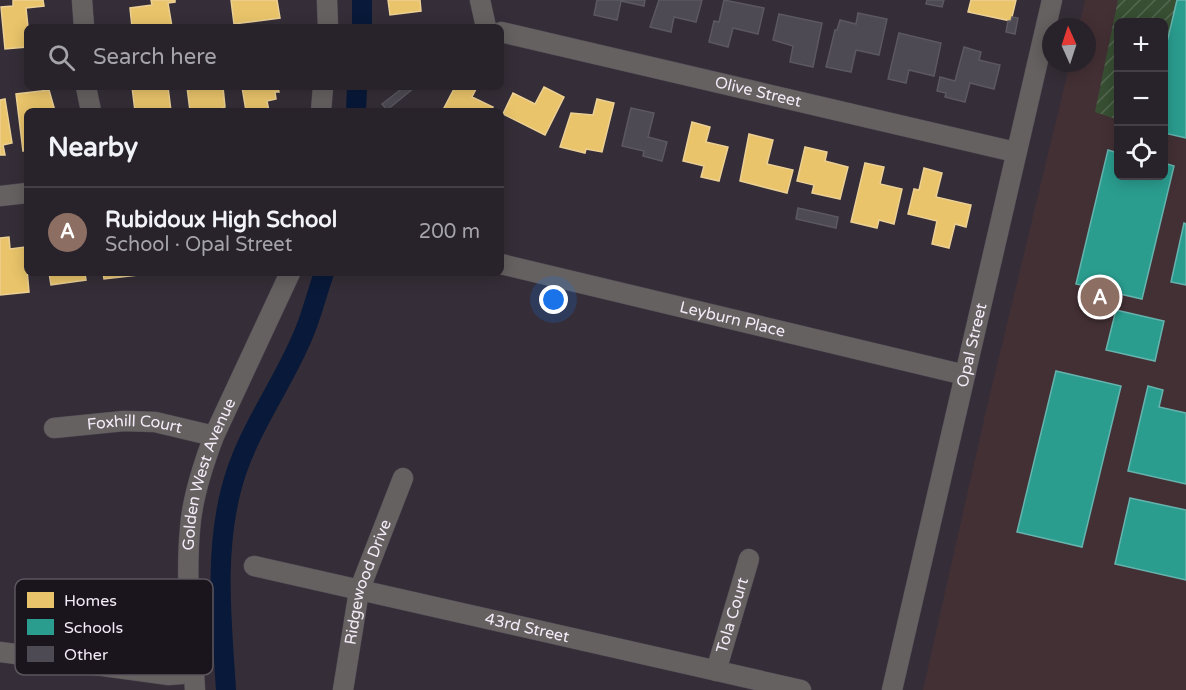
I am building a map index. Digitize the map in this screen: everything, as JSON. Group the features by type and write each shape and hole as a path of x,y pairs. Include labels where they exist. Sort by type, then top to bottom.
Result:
{"street":[{"path":"82,0 84,24"},
{"path":"327,0 328,24"},
{"path":"480,0 485,24"},
{"name":"Opal Street","path":"892,690 1052,0"},
{"name":"Olive Street","path":"504,33 1015,152"},
{"path":"87,90 90,108"},
{"path":"321,108 323,90"},
{"path":"0,196 24,193"},
{"name":"Leyburn Place","path":"504,265 965,375"},
{"name":"Golden West Avenue","path":"187,579 190,527 205,460 289,276"},
{"name":"Foxhill Court","path":"54,428 124,421 155,422 214,436"},
{"name":"Ridgewood Drive","path":"343,690 359,591 403,478"},
{"name":"Tola Court","path":"716,671 749,559"},
{"name":"43rd Street","path":"254,566 801,690"},
{"path":"0,652 15,654"},
{"path":"164,675 195,681"}],"shaded area":[{"path":"1085,0 1186,0 1186,690 923,690 985,415 1068,72 1096,72 1096,18 1081,18"}],"green space":[{"path":"1118,0 1177,0 1168,38 1168,18 1114,18"},
{"path":"1114,19 1114,119 1095,112"}],"building: Homes":[{"path":"13,0 43,0 44,6 26,8 28,24 24,24 24,47 5,49 1,7 13,6"},
{"path":"151,0 175,0 175,2 168,3 172,24 132,24 130,8 152,5"},
{"path":"231,0 277,0 280,18 234,24"},
{"path":"388,0 420,0 421,11 390,15"},
{"path":"971,0 1016,0 1011,21 968,12"},
{"path":"544,87 564,97 545,135 504,114 513,93 535,104"},
{"path":"49,90 54,108 24,108 23,151 16,94"},
{"path":"132,90 168,90 171,108 135,108"},
{"path":"187,90 223,90 225,107 190,108"},
{"path":"242,90 279,90 279,92 275,92 276,99 267,101 268,108 246,108"},
{"path":"453,90 476,90 472,97 493,107 492,108 444,108"},
{"path":"5,99 12,143 3,145 5,155 0,155 0,100"},
{"path":"597,99 614,103 602,152 586,149 585,153 560,147 571,113 593,115"},
{"path":"692,122 710,127 706,142 728,147 719,181 701,177 704,166 683,161"},
{"path":"749,134 773,140 767,164 793,170 787,193 740,181"},
{"path":"805,147 827,152 825,161 848,167 840,199 812,193 814,185 797,181"},
{"path":"865,163 884,167 880,184 902,189 894,224 879,220 877,228 851,222"},
{"path":"924,168 942,173 936,197 971,205 966,227 955,224 949,248 932,244 937,221 908,214 914,189 919,190"},
{"path":"9,237 10,249 24,247 24,276 28,276 29,292 0,295 0,238"},
{"path":"50,276 85,276 86,280 51,285"},
{"path":"104,276 130,276 104,279"}],"building: Schools":[{"path":"1177,0 1186,0 1186,138 1168,134 1168,38"},
{"path":"1108,150 1114,152 1114,180 1168,180 1168,164 1174,166 1142,299 1076,284"},
{"path":"1184,223 1186,224 1186,285 1171,282"},
{"path":"1116,310 1164,321 1155,361 1106,350"},
{"path":"1056,371 1121,386 1082,547 1017,532"},
{"path":"1148,386 1163,390 1159,407 1186,413 1186,484 1128,471"},
{"path":"1130,498 1186,510 1186,580 1115,564"}],"building: Other":[{"path":"597,0 645,0 644,6 621,1 617,20 594,15"},
{"path":"659,0 702,0 696,22 674,17 671,32 650,27"},
{"path":"724,0 764,8 758,34 733,28 728,47 709,42 714,21 719,22"},
{"path":"927,0 944,0 942,7 926,4"},
{"path":"858,13 887,19 879,55 856,50 851,72 826,67 835,30 840,20 856,24"},
{"path":"779,14 822,23 813,67 790,62 793,46 773,40"},
{"path":"1012,17 1018,18 1015,34 1006,32 1008,21 1011,21"},
{"path":"899,33 941,43 934,76 909,70 906,83 888,79"},
{"path":"964,47 981,52 979,60 1000,65 994,89 970,83 965,102 945,97 946,93 937,91 940,77 955,81"},
{"path":"400,90 411,90 389,108 385,108 382,104"},
{"path":"631,108 654,113 648,137 667,142 662,161 643,156 644,151 622,146"},
{"path":"798,208 838,217 836,228 796,219"}],"waterway":[{"path":"362,0 362,24"},
{"path":"356,108 357,90"},
{"path":"226,690 221,615 221,565 222,540 231,490 245,449 304,333 323,276"}],"place":[{"name":"Rubidoux High School","path":"1100,297"}]}
